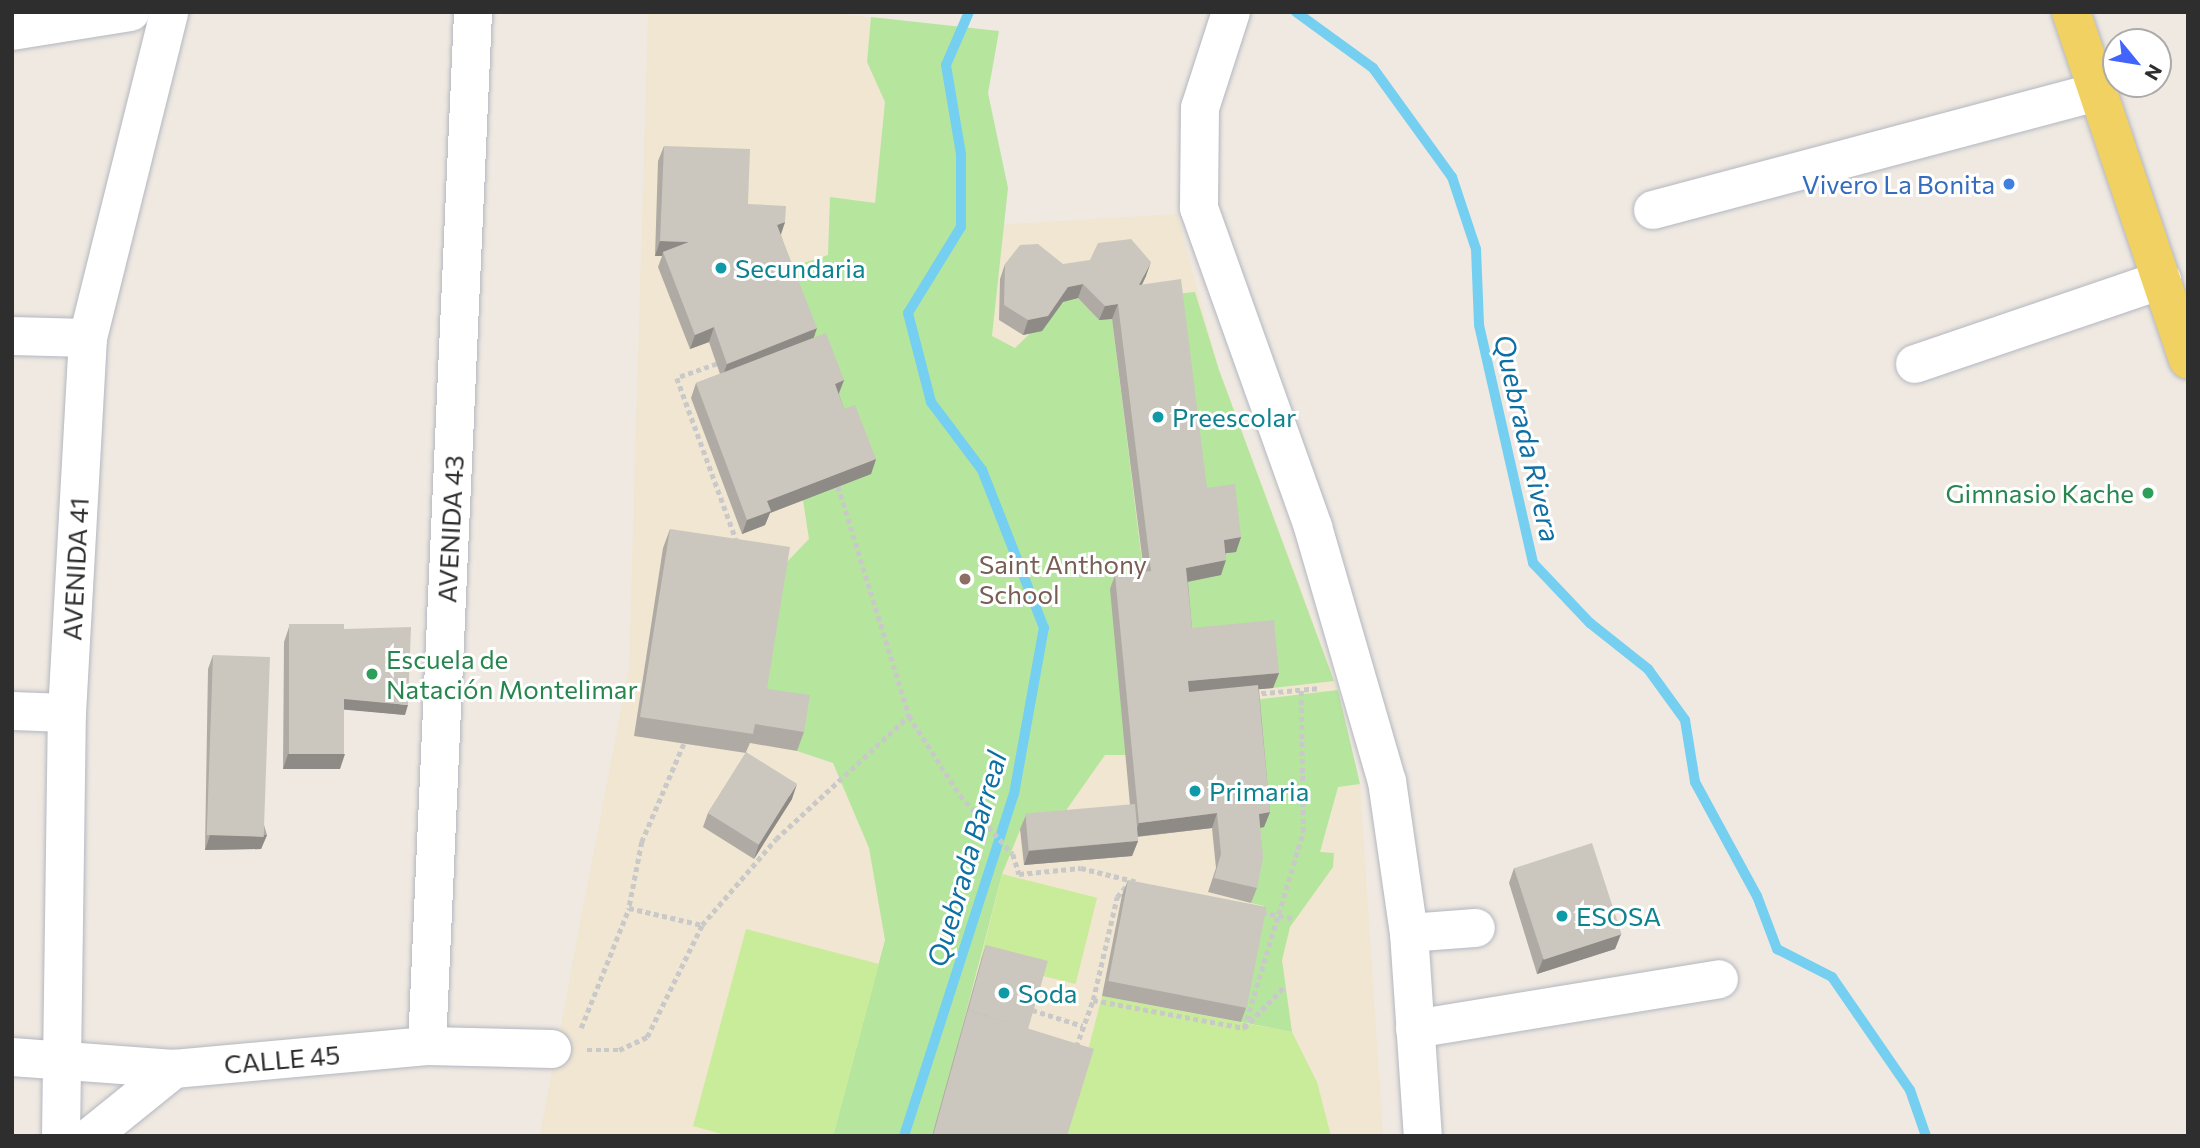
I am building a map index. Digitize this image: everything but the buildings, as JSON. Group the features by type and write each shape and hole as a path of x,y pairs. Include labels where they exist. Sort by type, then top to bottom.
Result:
{"main road":[{"path":"2071,12 2188,360"}],"street":[{"path":"12,31 130,12"},
{"name":"AVENIDA 41","path":"61,1136 66,713 88,338 169,12"},
{"name":"AVENIDA 43","path":"427,1046 473,12"},
{"path":"1231,12 1200,108 1199,208 1313,527 1387,781 1409,933 1423,1136"},
{"path":"1653,209 2097,92"},
{"path":"1915,364 2162,280"},
{"path":"12,336 88,338"},
{"path":"12,711 66,713"},
{"path":"1409,933 1475,928"},
{"path":"1415,1029 1719,979"},
{"name":"CALLE 45","path":"12,1057 63,1058 174,1069 427,1046 561,1050"},
{"path":"92,1136 174,1069"}],"path":[{"path":"717,364 677,378 744,561"},
{"path":"838,486 909,716 988,831 1013,854 1019,874 1081,868 1143,883"},
{"path":"1249,695 1359,684"},
{"path":"1244,1028 1281,916 1303,832 1301,690"},
{"path":"684,744 642,842 629,908 561,1050 619,1049 647,1037 702,925 776,839 909,716"},
{"path":"1075,1051 1093,1000 1117,897 1131,880"},
{"path":"629,908 702,925"},
{"path":"1255,910 1294,919"},
{"path":"1244,1028 1284,987"},
{"path":"1177,1017 1181,999"},
{"path":"1093,1000 1244,1028"},
{"path":"1032,1010 1083,1026"}],"shaded area":[{"name":"Saint Anthony School","path":"648,12 821,12 962,28 961,227 1177,214 1219,370 1337,686 1360,784 1383,1136 540,1134 629,667"}],"green space":[{"path":"871,17 999,31 988,93 1008,188 992,336 1015,348 1063,302 1078,298 1099,320 1112,319 1145,586 1126,755 1105,755 1055,826 1020,830 1002,874 934,1136 833,1136 885,940 869,848 833,763 797,751 803,714 760,707 783,566 809,539 803,500 839,424 783,270 828,255 830,197 875,203 885,102 867,62"},
{"path":"1195,292 1219,370 1334,681 1273,688 1268,635 1186,642 1181,583 1201,503 1175,294"},
{"path":"1338,690 1360,784 1338,787 1320,852 1334,853 1333,867 1290,927 1282,960 1292,1032 1241,1022 1264,906 1251,903 1258,873 1254,829 1264,826 1253,700"},
{"path":"1002,874 1097,898 1076,984 980,960"},
{"path":"746,929 879,964 833,1136 729,1136 693,1126"},
{"path":"1102,996 1292,1032 1317,1082 1331,1136 1066,1136"}],"waterway":[{"name":"Quebrada Barreal","path":"904,1136 1014,794 1044,628 982,470 931,402 908,313 961,227 961,154 946,65 969,12"},
{"name":"Quebrada Rivera","path":"1296,12 1373,68 1452,177 1476,249 1479,325 1533,563 1590,623 1648,669 1685,720 1695,782 1757,896 1777,949 1832,977 1910,1090 1926,1136"}],"place":[{"name":"Vivero La Bonita","path":"2009,184"},
{"name":"Secundaria","path":"721,268"},
{"name":"Preescolar","path":"1158,417"},
{"name":"Gimnasio Kache","path":"2148,493"},
{"name":"Saint Anthony School","path":"965,579"},
{"name":"Escuela de Natación Montelimar","path":"372,674"},
{"name":"Primaria","path":"1195,791"},
{"name":"ESOSA","path":"1562,916"},
{"name":"Soda","path":"1004,993"}]}
